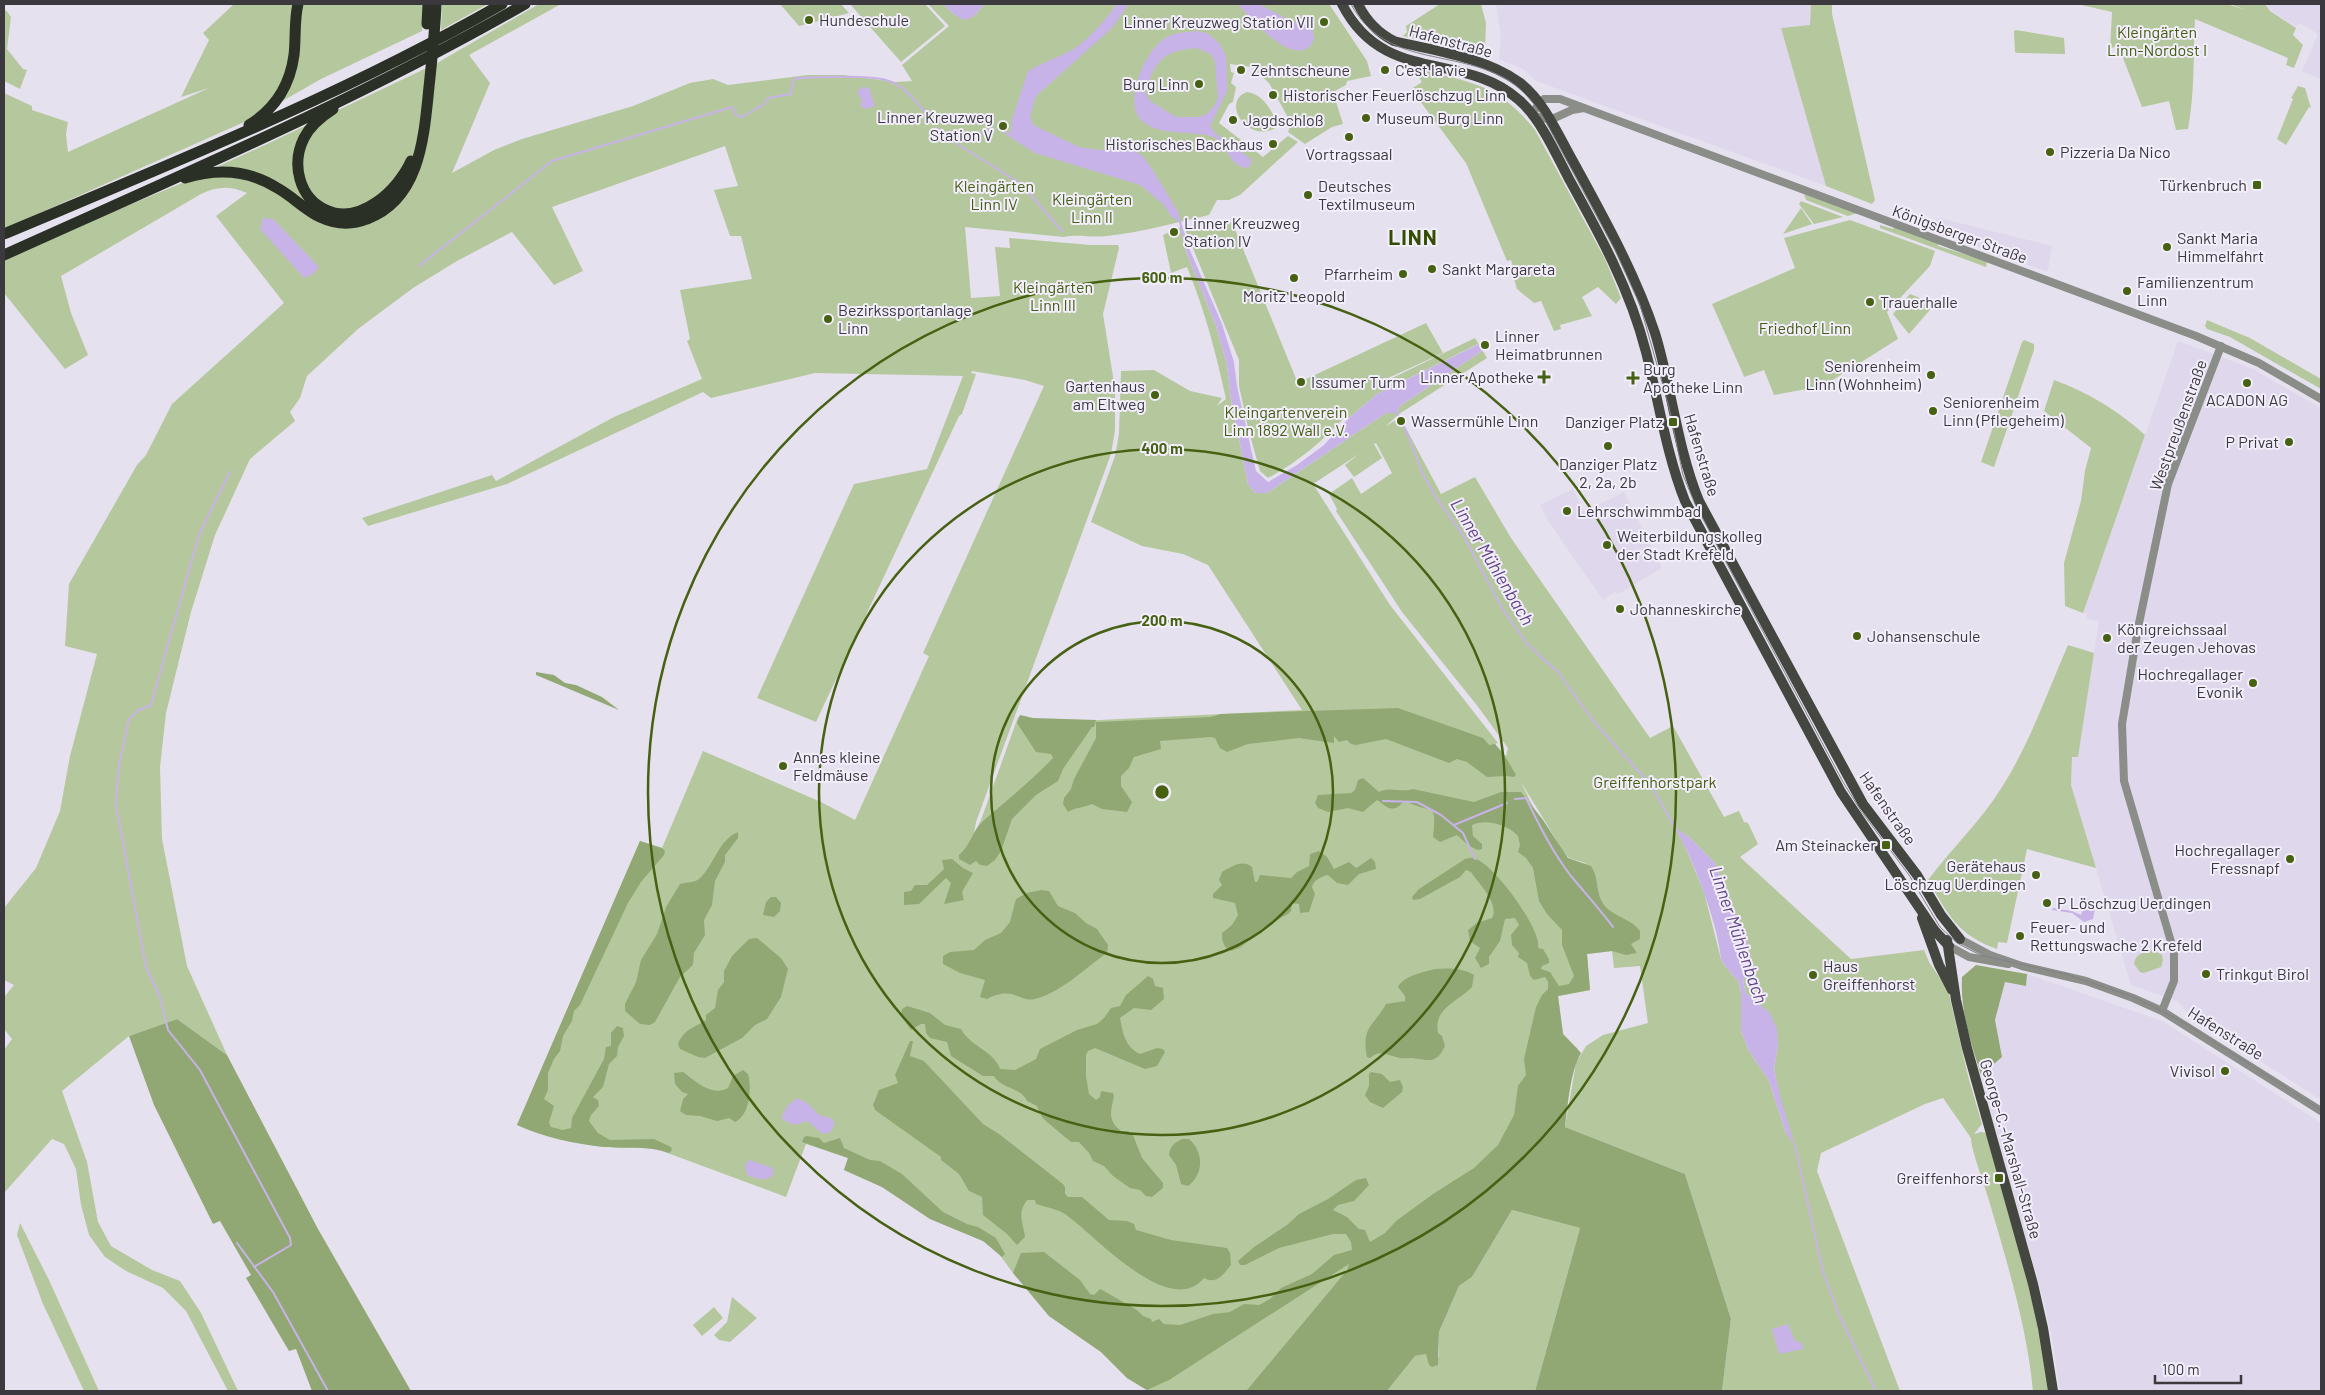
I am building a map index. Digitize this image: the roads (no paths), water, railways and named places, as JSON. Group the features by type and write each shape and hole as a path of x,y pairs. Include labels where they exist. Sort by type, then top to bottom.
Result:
{"highway":[{"path":"204,151 252,124 270,110 280,97 288,82 294,55 295,17 298,4"},
{"path":"428,4 431,22"},
{"path":"121,202 195,175 212,171 235,172 257,177 280,189 306,209 332,222 360,222 375,216 394,201 411,179 423,140 431,22 436,4"},
{"path":"4,234 270,122 367,75 502,4"},
{"path":"4,255 360,91 440,52 525,4"},
{"path":"360,91 312,126 304,139 298,158 298,172 307,196 328,211 338,214 365,209 376,204 387,195 406,173 417,139 426,78"}],"main road":[{"name":"Hafenstraße","path":"1342,4 1359,29 1384,50 1406,59 1488,80 1519,100 1532,115 1550,143 1593,222 1625,289 1646,351 1673,468 1685,502 1840,792 1935,931 1949,946"},
{"name":"Hafenstraße","path":"1358,4 1368,20 1383,36 1394,42 1492,67 1520,83 1540,103 1614,238 1637,285 1655,335 1683,452 1699,501 1858,795 1917,875 1940,915 1960,939"},
{"path":"1912,896 1939,965 1956,1000"},
{"name":"George-C.-Marshall-Straße","path":"1940,915 1949,946 1956,1000 1972,1066 2036,1296 2053,1391"}],"street":[{"name":"Königsberger Straße","path":"1540,103 1544,99 1553,98 1584,108 2221,346 2259,363 2321,399"},
{"path":"1540,103 1532,115 1550,120 1572,110 1584,108"},
{"name":"Westpreußenstraße","path":"2162,1011 2174,981 2174,952 2124,781 2122,724 2138,628 2168,484 2221,346"},
{"name":"Hafenstraße","path":"1960,939 1990,955 2022,966"},
{"name":"Hafenstraße","path":"1949,946 1969,957 2086,980 2133,998 2162,1011 2321,1111"}],"water":[{"path":"943,4 985,4 973,17 964,20 956,16"},
{"path":"1117,4 1129,4 1112,28 1036,96 1030,116 1033,125 1079,147 1098,150 1127,148 1142,155 1154,172 1178,212 1189,248 1222,324 1234,362 1237,386 1256,471 1268,482 1297,465 1324,445 1349,418 1377,394 1479,344 1482,351 1400,406 1397,413 1386,413 1267,493 1255,493 1248,484 1231,400 1227,365 1216,326 1185,249 1179,222 1171,216 1163,204 1140,185 1035,153 996,128 1008,134 1011,130 1012,119 1028,71 1076,48 1096,30"},
{"path":"1238,4 1259,4 1293,22 1309,24 1314,34 1314,40 1311,45 1303,50 1293,50 1282,45 1251,19"},
{"path":"1199,31 1208,34 1219,43 1226,56 1227,91 1210,126 1215,133 1251,159 1251,165 1247,168 1241,167 1233,161 1222,144 1212,136 1160,130 1142,121 1136,112 1134,101 1139,75 1153,50 1161,41 1169,36","holes":["1196,48 1211,54 1215,62 1218,98 1207,114 1199,117 1176,117 1150,101 1145,93 1152,73 1157,65 1168,55 1184,49"]},
{"path":"862,87 869,88 875,106 866,109 860,106 862,100 857,92"},
{"path":"992,128 969,141 984,131"},
{"path":"263,218 273,219 319,267 313,274 304,278 260,229"},
{"name":"Linner Mühlenbach","path":"1675,828 1689,837 1715,863 1730,905 1744,930 1748,942 1748,970 1743,981 1746,993 1770,1013 1777,1029 1778,1045 1774,1069 1795,1146 1786,1133 1769,1081 1749,1051 1741,1031 1741,992 1738,981 1721,959 1715,928 1704,892"},
{"path":"2087,899 2090,899 2095,908 2093,919 2084,922 2072,913 2052,910 2053,908 2072,911 2081,915"},
{"path":"797,1098 807,1103 819,1115 833,1119 834,1124 831,1132 823,1134 807,1121 795,1125 783,1120 782,1117 787,1106"},
{"path":"749,1160 773,1168 773,1175 764,1179 757,1179 747,1175 745,1165"},
{"path":"1788,1324 1795,1341 1802,1343 1803,1349 1779,1354 1772,1329"}],"waterway":[{"path":"419,266 552,161 732,107 736,115 742,117 764,104 768,98 791,94 793,80 799,78 861,77 884,79 892,82 910,95 934,123"},
{"path":"937,128 959,145 1021,184 1062,231"},
{"name":"Linner Mühlenbach","path":"1397,413 1423,474 1435,496 1463,535 1502,608 1527,644 1558,672 1594,722 1650,784 1676,829"},
{"path":"230,472 199,535 151,705 139,710 129,719 119,766 116,805 146,967 160,997 168,1030 200,1070 290,1238 291,1245 254,1267"},
{"path":"1515,799 1526,798 1564,867 1613,927"},
{"path":"1383,801 1417,802 1441,815 1463,833 1475,859"},
{"path":"1454,825 1507,803"},
{"name":"Linner Mühlenbach","path":"1795,1145 1823,1272 1840,1317 1876,1391"},
{"path":"237,1243 273,1292 328,1391"}],"tram line":[{"path":"1351,4 1365,24 1382,38 1401,48 1487,70 1518,87 1541,113 1615,250 1640,305 1669,407 1683,475 1695,504 1843,782 1861,811 1909,875 1940,927 1957,943 1980,955 2065,974 2134,997 2183,1022 2321,1110"}],"place":[{"name":"Hundeschule","path":"809,20"},
{"name":"Linner Kreuzweg Station VII","path":"1324,22"},
{"name":"Zehntscheune","path":"1241,70"},
{"name":"C'est la vie","path":"1385,70"},
{"name":"Burg Linn","path":"1199,84"},
{"name":"Historischer Feuerlöschzug Linn","path":"1273,95"},
{"name":"Museum Burg Linn","path":"1366,118"},
{"name":"Jagdschloß","path":"1233,120"},
{"name":"Linner Kreuzweg Station V","path":"1003,126"},
{"name":"Vortragssaal","path":"1349,137"},
{"name":"Historisches Backhaus","path":"1273,144"},
{"name":"Pizzeria Da Nico","path":"2050,152"},
{"name":"Türkenbruch","path":"2257,185"},
{"name":"Deutsches Textilmuseum","path":"1308,195"},
{"name":"Linner Kreuzweg Station IV","path":"1174,232"},
{"name":"Sankt Maria Himmelfahrt","path":"2167,247"},
{"name":"Sankt Margareta","path":"1432,269"},
{"name":"Pfarrheim","path":"1403,274"},
{"name":"Moritz Leopold","path":"1294,278"},
{"name":"Familienzentrum Linn","path":"2127,291"},
{"name":"Trauerhalle","path":"1870,302"},
{"name":"Bezirkssportanlage Linn","path":"828,319"},
{"name":"Linner Heimatbrunnen","path":"1485,345"},
{"name":"Seniorenheim Linn (Wohnheim)","path":"1931,375"},
{"name":"Linner Apotheke","path":"1544,377"},
{"name":"Burg Apotheke Linn","path":"1633,378"},
{"name":"Issumer Turm","path":"1301,382"},
{"name":"ACADON AG","path":"2247,383"},
{"name":"Gartenhaus am Eltweg","path":"1155,395"},
{"name":"Seniorenheim Linn (Pflegeheim)","path":"1933,411"},
{"name":"Wassermühle Linn","path":"1401,421"},
{"name":"Danziger Platz","path":"1673,422"},
{"name":"P Privat","path":"2289,442"},
{"name":"Danziger Platz 2, 2a, 2b","path":"1608,446"},
{"name":"Lehrschwimmbad","path":"1567,511"},
{"name":"Weiterbildungskolleg der Stadt Krefeld","path":"1607,545"},
{"name":"Johanneskirche","path":"1620,609"},
{"name":"Johansenschule","path":"1857,636"},
{"name":"Königreichssaal der Zeugen Jehovas","path":"2107,638"},
{"name":"Hochregallager Evonik","path":"2253,683"},
{"name":"Annes kleine Feldmäuse","path":"783,766"},
{"name":"Am Steinacker","path":"1886,845"},
{"name":"Hochregallager Fressnapf","path":"2290,859"},
{"name":"Gerätehaus Löschzug Uerdingen","path":"2036,875"},
{"name":"P Löschzug Uerdingen","path":"2047,903"},
{"name":"Feuer- und Rettungswache 2 Krefeld","path":"2020,936"},
{"name":"Trinkgut Birol","path":"2206,974"},
{"name":"Haus Greiffenhorst","path":"1813,975"},
{"name":"Vivisol","path":"2225,1071"},
{"name":"Greiffenhorst","path":"1999,1178"}],"district":[{"name":"LINN","path":"1413,238"}],"park label":[{"name":"Kleingärten Linn-Nordost I","path":"2157,41"},
{"name":"Kleingärten Linn IV","path":"994,195"},
{"name":"Kleingärten Linn II","path":"1092,208"},
{"name":"Kleingärten Linn III","path":"1053,296"},
{"name":"Friedhof Linn","path":"1805,328"},
{"name":"Kleingartenverein Linn 1892 Wall e.V.","path":"1286,421"},
{"name":"Greiffenhorstpark","path":"1655,782"}]}
